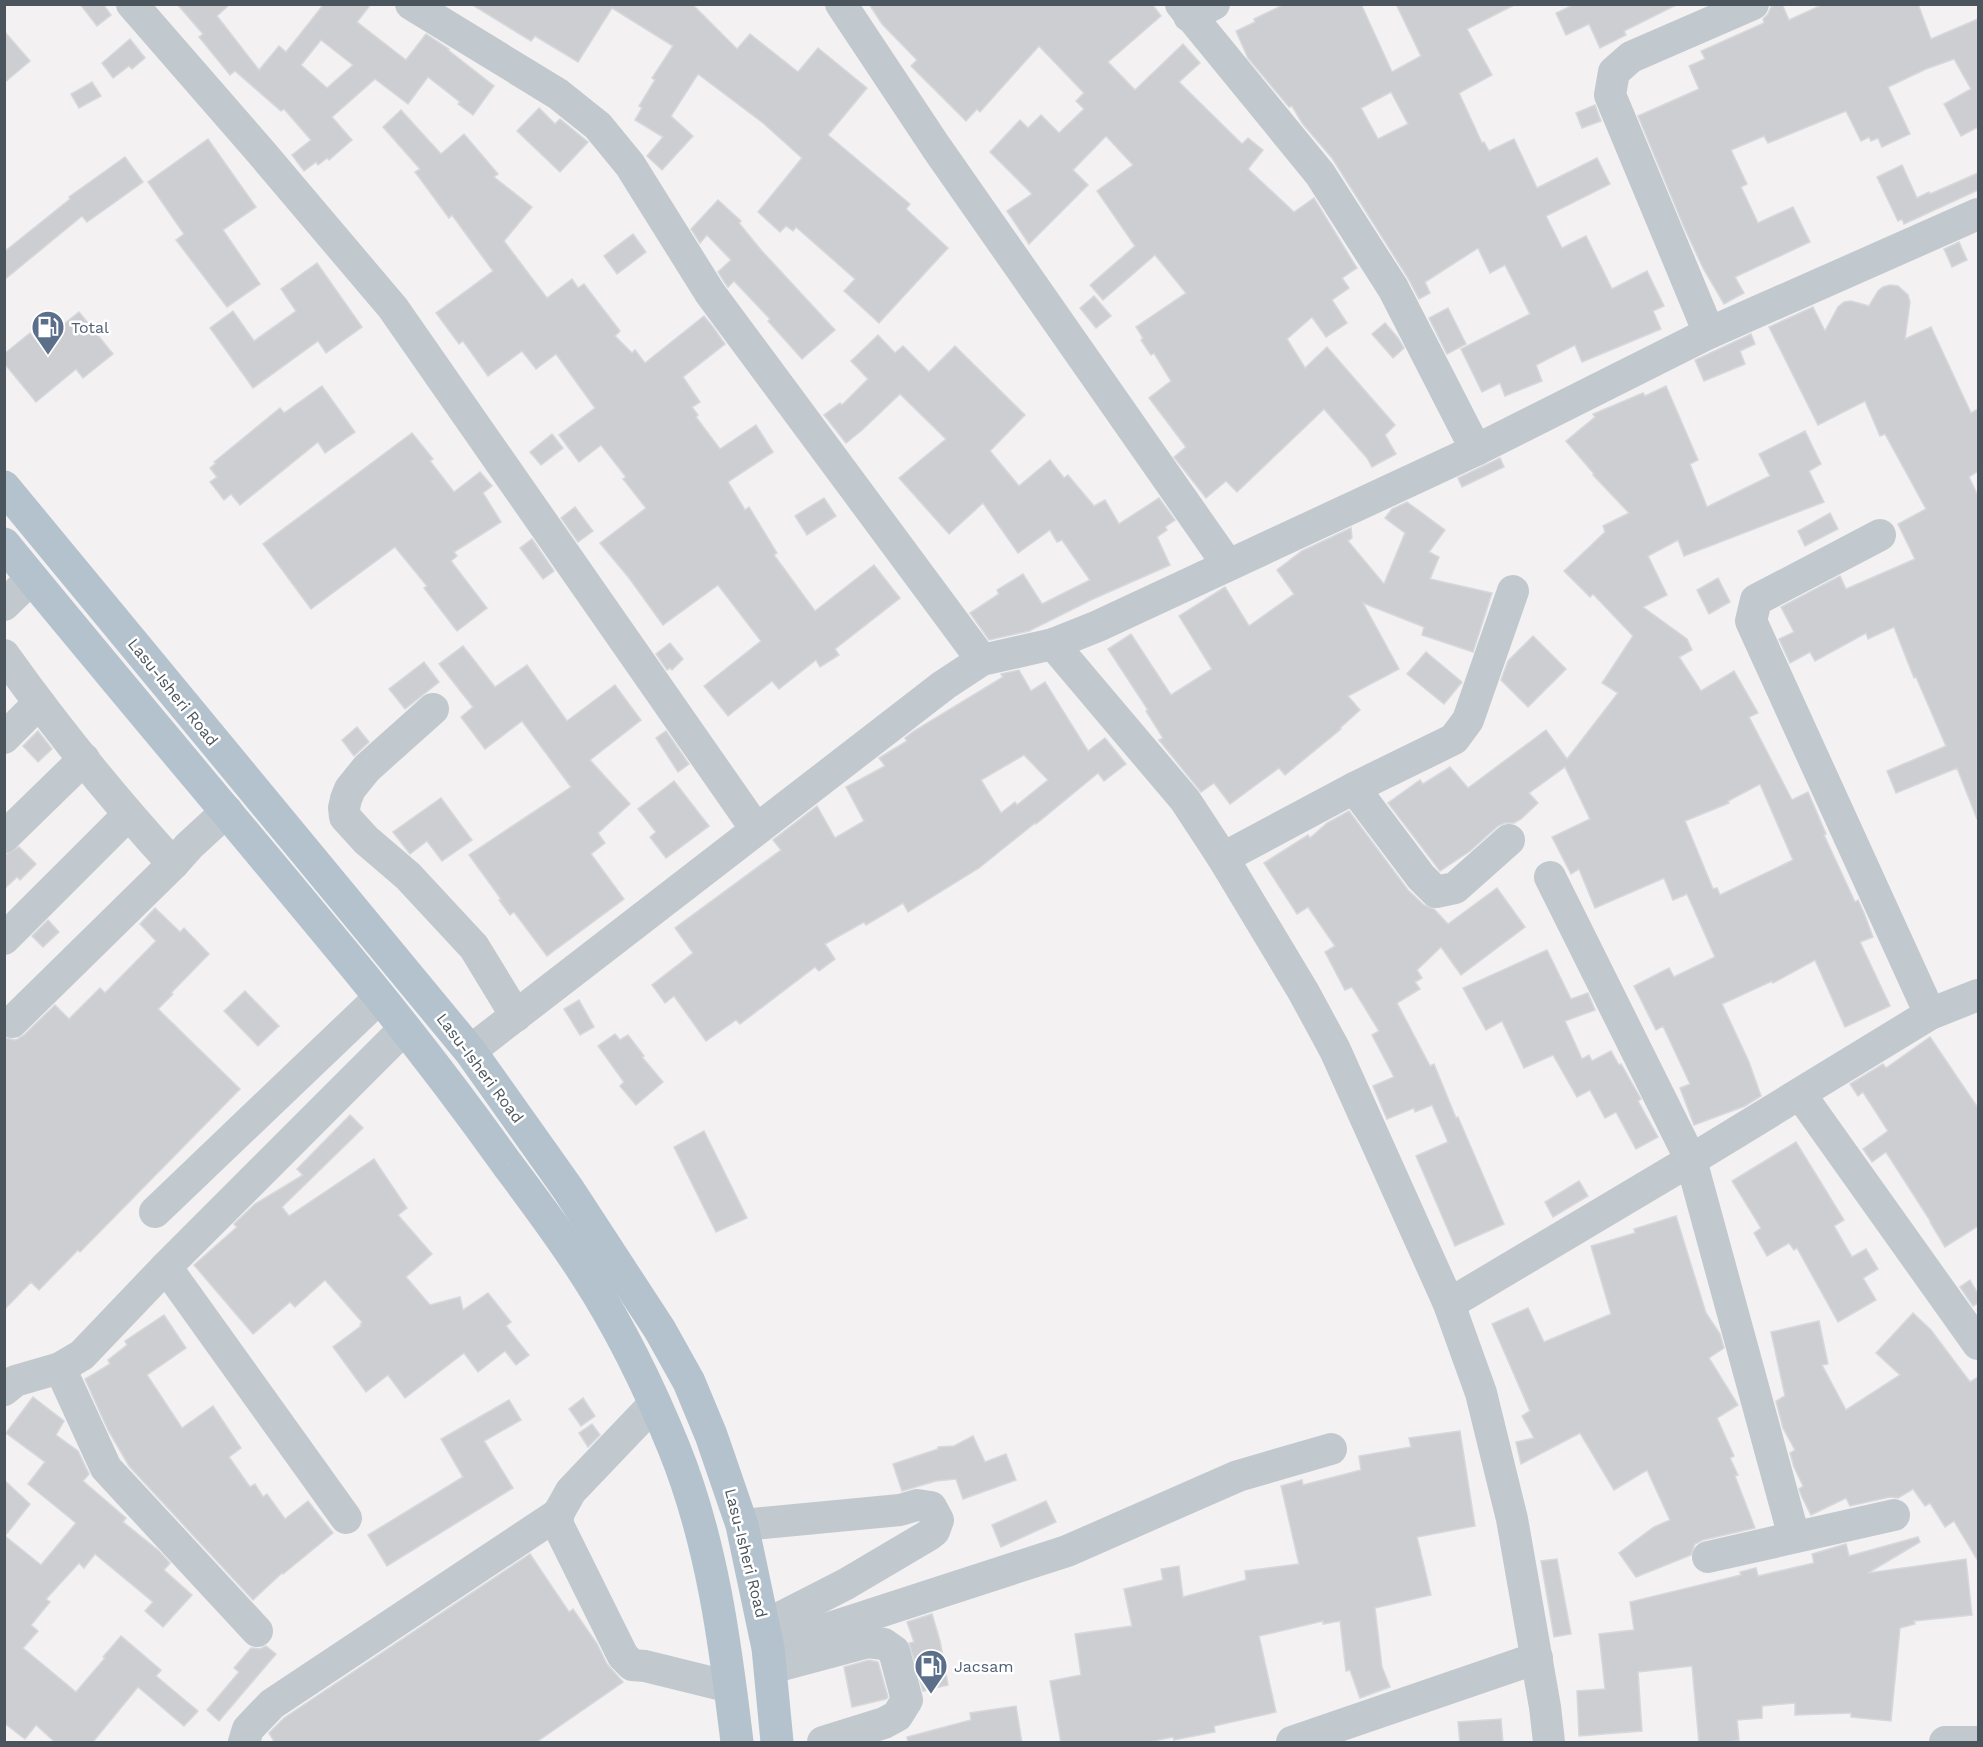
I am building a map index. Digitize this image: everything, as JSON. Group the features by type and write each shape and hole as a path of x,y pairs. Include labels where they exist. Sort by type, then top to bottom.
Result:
{"main road":[{"name":"Lasu-Isheri Road","path":"4,487 470,1052 575,1199 660,1330 689,1382 711,1435 742,1525 768,1648 777,1743"},
{"name":"Lasu-Isheri Road","path":"4,544 227,811 442,1074 588,1277 655,1403 676,1452 696,1511 710,1563 727,1658 737,1743"}],"street":[{"path":"132,4 393,308 756,829"},
{"path":"411,4 558,94 598,126 630,165 710,293 982,660"},
{"path":"841,4 936,147 1228,565"},
{"path":"1709,333 1610,95 1614,72 1631,57 1753,4"},
{"path":"1195,8 1320,174 1393,288 1476,450"},
{"path":"470,1052 944,685 982,660 1053,644 1098,626 1476,450 1709,333 1978,214"},
{"path":"1880,535 1756,600 1751,621 1930,1014"},
{"path":"4,605 32,578"},
{"path":"1223,858 1354,788 1454,739 1468,720 1513,591"},
{"path":"1053,644 1185,800 1223,858 1303,991 1335,1050 1449,1304 1481,1393 1512,1519 1537,1658 1549,1743"},
{"path":"4,655 128,815 173,864"},
{"path":"4,738 39,703"},
{"path":"432,709 367,768 350,789 344,808 345,817 366,840 408,876 474,947 516,1016"},
{"path":"4,837 84,759"},
{"path":"1354,788 1420,877 1436,892 1455,888 1509,840"},
{"path":"12,1022 227,811"},
{"path":"4,939 128,815"},
{"path":"1550,877 1691,1160 1794,1537"},
{"path":"1449,1304 1930,1014 1978,995"},
{"path":"155,1212 380,997"},
{"path":"8,1379 60,1368 82,1354 405,1028"},
{"path":"1800,1094 1978,1344"},
{"path":"166,1267 346,1518"},
{"path":"60,1368 106,1468 257,1631"},
{"path":"655,1403 571,1491 558,1514 558,1525 623,1656 632,1665 645,1666 730,1687"},
{"path":"768,1648 1067,1551 1238,1476 1331,1449"},
{"path":"742,1525 900,1510 917,1505 931,1507 938,1520 934,1531 929,1535 846,1584 768,1648"},
{"path":"244,1743 249,1730 272,1704 558,1514"},
{"path":"1708,1557 1894,1515"},
{"path":"768,1648 868,1642 884,1644 894,1651 907,1700 897,1716 884,1723 823,1743"},
{"path":"1292,1743 1537,1658"},
{"path":"1945,1742 1978,1742"}],"building":[{"path":"80,4 103,4 111,15 97,26"},
{"path":"177,4 230,4 217,16 259,70 279,46 286,52 324,4 371,4 357,22 406,60 426,34 449,49 494,86 473,115 428,77 408,104 375,79 332,117 352,140 329,160 327,158 318,165 316,162 304,171 292,155 311,140 284,109 281,111 235,71 230,75 199,37 203,34","holes":["321,40 353,65 327,88 301,65"]},
{"path":"471,4 692,4 737,49 750,34 798,72 818,48 867,88 828,135 910,204 906,209 948,248 879,323 844,291 855,279 796,227 793,231 786,226 780,232 758,212 802,158 763,123 698,74 671,116 693,136 662,170 647,156 663,137 635,120 642,108 639,106 655,80 652,78 673,46 612,8 578,62 535,36 531,41"},
{"path":"869,4 1152,4 1161,16 1108,62 1135,90 1183,44 1200,63 1179,82 1242,144 1248,138 1263,150 1248,169 1294,212 1314,198 1357,268 1342,278 1349,288 1332,300 1347,323 1326,337 1312,317 1287,339 1305,368 1327,347 1395,425 1385,435 1396,454 1372,467 1367,458 1324,409 1237,492 1226,481 1206,498 1174,457 1186,447 1149,398 1171,381 1154,353 1151,355 1141,340 1143,338 1136,327 1186,293 1155,255 1103,300 1090,285 1135,246 1097,191 1133,165 1106,136 1073,170 1088,185 1029,244 1007,211 1032,194 990,152 1020,120 1028,128 1041,115 1059,133 1084,109 1076,101 1084,93 1039,46 980,112 977,109 966,121 911,66 917,60 882,24"},
{"path":"1285,4 1361,4 1392,72 1421,56 1396,4 1516,4 1467,29 1492,75 1459,93 1482,143 1484,142 1489,151 1514,139 1537,188 1597,158 1610,184 1546,216 1562,248 1586,236 1612,289 1647,271 1664,306 1653,311 1661,329 1582,362 1575,345 1536,365 1542,381 1505,396 1500,383 1482,392 1461,349 1530,314 1505,265 1490,273 1478,248 1425,282 1430,293 1419,299 1332,158 1302,123 1292,106 1289,107 1248,58 1236,31 1255,22 1254,19","holes":["1391,92 1408,124 1378,139 1361,108"]},
{"path":"1575,4 1678,4 1624,31 1626,35 1600,48 1589,24 1566,35 1556,13"},
{"path":"1782,4 1789,20 1824,4 1918,4 1931,39 1978,19 1978,127 1961,136 1944,104 1971,89 1954,59 1888,87 1910,134 1882,147 1878,138 1871,141 1869,137 1861,141 1846,111 1768,143 1764,136 1731,150 1747,184 1741,187 1758,223 1793,207 1810,242 1735,277 1744,293 1724,304 1703,268 1684,227 1638,116 1699,89 1689,66 1705,59 1701,51 1764,23 1763,19 1771,7"},
{"path":"4,31 30,61 4,83"},
{"path":"130,39 145,58 132,69 129,66 113,78 102,63"},
{"path":"92,82 101,96 79,108 71,94"},
{"path":"1595,105 1601,121 1582,128 1576,113"},
{"path":"539,108 555,124 560,119 588,142 560,172 517,131"},
{"path":"401,110 441,154 464,134 498,174 494,177 532,207 504,241 547,298 572,279 578,288 584,284 620,331 615,336 632,353 635,350 645,363 704,316 713,327 725,344 683,377 700,402 692,407 698,415 696,417 720,449 756,425 773,452 728,482 745,510 749,507 777,553 774,555 815,611 874,565 900,598 835,649 839,655 820,667 816,660 779,689 772,681 728,716 704,686 761,641 718,585 663,625 600,543 646,508 623,479 626,477 601,445 579,462 559,435 595,408 556,354 536,369 522,351 488,376 463,341 459,344 436,313 493,271 452,215 449,218 415,172 420,169 383,127"},
{"path":"208,139 256,207 223,230 260,284 227,307 176,240 184,234 148,182"},
{"path":"125,157 143,182 87,222 82,216 4,280 4,252 70,199 69,197"},
{"path":"1902,165 1917,198 1978,173 1978,190 1904,224 1902,219 1898,221 1877,177"},
{"path":"718,200 741,221 739,223 761,250 835,330 802,359 768,321 770,319 734,281 728,287 725,283 718,272 731,260 707,235 700,243 691,229"},
{"path":"633,234 646,252 617,274 604,256"},
{"path":"1959,242 1967,260 1952,267 1944,249"},
{"path":"317,263 362,327 326,353 318,341 253,388 210,328 233,311 254,341 296,311 281,289"},
{"path":"1890,285 1898,286 1908,295 1910,302 1905,339 1931,327 1971,413 1978,409 1978,471 1969,477 1978,496 1977,819 1957,768 1896,793 1887,771 1946,746 1916,677 1914,678 1894,627 1868,639 1866,633 1815,661 1810,652 1790,663 1779,639 1794,632 1781,607 1840,576 1846,589 1915,559 1898,524 1926,509 1885,434 1880,436 1865,401 1818,425 1769,327 1813,307 1825,331 1838,307 1844,302 1851,301 1869,306 1878,291"},
{"path":"1094,296 1111,316 1096,328 1080,308"},
{"path":"1448,308 1466,344 1447,354 1429,318"},
{"path":"79,312 113,354 83,378 76,369 36,402 4,363 4,354 30,333 39,344"},
{"path":"1385,323 1404,348 1393,358 1372,334"},
{"path":"1751,334 1755,344 1740,351 1745,364 1704,381 1695,360"},
{"path":"878,335 895,353 903,346 929,372 955,346 1025,415 990,451 1019,486 1050,460 1064,478 1068,475 1094,506 1105,500 1119,524 1159,498 1175,520 1157,537 1170,565 1093,599 1029,631 989,640 970,613 999,594 997,590 1023,574 1042,604 1090,580 1062,540 1057,542 1050,530 1018,553 983,503 949,534 899,478 946,439 900,394 846,443 824,415 840,403 842,405 868,379 851,361"},
{"path":"322,386 355,432 325,453 318,442 240,505 231,494 224,500 210,482 217,477 210,468 216,463 214,462 280,408 284,413"},
{"path":"1666,386 1698,460 1690,464 1707,507 1770,476 1759,454 1805,431 1821,464 1809,471 1824,502 1684,556 1678,540 1648,556 1667,595 1643,607 1687,639 1692,650 1679,657 1701,691 1734,671 1758,713 1749,717 1792,800 1808,792 1826,834 1824,835 1855,902 1858,900 1864,913 1873,937 1860,942 1890,1006 1845,1027 1815,960 1773,983 1772,981 1722,1004 1749,1062 1761,1096 1745,1106 1694,1125 1680,1088 1690,1084 1663,1026 1656,1030 1634,986 1669,968 1674,977 1715,957 1687,894 1673,900 1664,878 1595,908 1579,869 1571,874 1552,837 1590,819 1565,767 1529,793 1538,803 1521,819 1498,826 1470,851 1440,871 1388,803 1420,780 1423,784 1450,767 1468,788 1546,730 1567,759 1618,693 1602,683 1633,636 1593,594 1590,597 1564,571 1605,532 1603,526 1629,513 1593,475 1566,441 1595,417 1593,414 1643,393 1645,396","holes":["1760,784 1793,860 1720,895 1717,888 1713,889 1685,821 1729,803 1728,801"]},
{"path":"412,433 433,459 430,461 454,492 480,472 492,486 483,493 501,522 454,552 457,556 451,561 487,608 457,631 424,588 427,586 395,547 311,609 263,544"},
{"path":"552,434 563,448 541,465 530,452"},
{"path":"1500,458 1504,467 1462,487 1458,478"},
{"path":"824,498 836,516 807,535 795,516"},
{"path":"1407,502 1445,530 1429,552 1439,557 1430,579 1492,593 1473,652 1422,635 1424,627 1363,603 1399,669 1348,696 1360,710 1341,729 1285,775 1279,768 1230,804 1214,783 1201,792 1159,740 1163,738 1146,711 1148,710 1108,649 1131,634 1171,695 1212,669 1179,616 1225,587 1249,626 1294,594 1277,570 1302,551 1351,528 1352,538 1348,541 1384,584 1405,533 1385,518 1392,509"},
{"path":"575,507 593,531 578,542 561,518"},
{"path":"1830,513 1838,529 1805,546 1798,531"},
{"path":"532,539 554,571 543,579 520,548"},
{"path":"1718,578 1730,602 1709,614 1697,590"},
{"path":"1533,636 1566,669 1528,707 1501,680 1508,661"},
{"path":"670,643 683,659 672,670 670,668 667,670 656,654"},
{"path":"463,646 495,687 527,665 567,721 615,685 641,720 590,760 630,804 598,833 605,843 591,854 624,899 547,956 514,912 510,915 469,855 571,787 522,721 485,749 461,717 473,707 439,664"},
{"path":"1426,652 1462,682 1444,704 1407,674"},
{"path":"424,662 439,682 405,709 389,689"},
{"path":"1019,670 1031,691 1045,682 1088,751 1105,738 1126,764 1104,781 1098,773 979,868 908,912 903,903 866,925 864,922 825,944 835,959 819,971 815,967 740,1024 736,1020 706,1041 674,996 665,1003 652,985 693,953 675,928 781,850 773,840 817,806 835,838 864,821 846,787 885,766 879,758 907,741 905,738 914,731 1003,677 1001,674","holes":["1024,755 1048,780 1017,805 1015,802 1001,813 981,780"]},
{"path":"357,727 369,742 354,756 342,740"},
{"path":"38,731 52,749 38,762 23,746"},
{"path":"666,731 689,764 678,772 656,738"},
{"path":"674,781 709,826 666,858 650,837 656,832 638,809"},
{"path":"441,798 472,840 442,861 427,841 410,854 393,832"},
{"path":"1349,811 1408,890 1424,905 1434,909 1448,924 1497,888 1525,927 1461,975 1441,947 1417,970 1422,978 1415,982 1420,989 1397,1003 1430,1066 1434,1064 1504,1224 1455,1246 1416,1156 1448,1142 1432,1105 1415,1112 1414,1108 1387,1119 1373,1086 1394,1077 1372,1035 1379,1031 1352,987 1345,990 1325,952 1335,946 1308,907 1297,914 1264,863 1308,835 1310,838 1327,823"},
{"path":"19,847 36,864 20,880 17,877 4,889 4,855"},
{"path":"155,908 180,932 184,928 209,954 158,1009 240,1089 80,1252 78,1250 39,1290 31,1282 4,1310 4,1038 16,1040 24,1035 55,1005 69,1019 100,988 105,993 156,941 140,924"},
{"path":"48,920 59,932 43,947 32,936"},
{"path":"1547,950 1571,999 1588,993 1595,1010 1565,1021 1582,1059 1589,1055 1592,1061 1611,1051 1641,1099 1638,1101 1658,1137 1636,1149 1616,1112 1605,1118 1590,1090 1577,1097 1553,1055 1524,1068 1502,1021 1486,1030 1463,988"},
{"path":"245,991 279,1026 258,1046 224,1011"},
{"path":"579,1000 594,1027 580,1035 564,1009"},
{"path":"615,1034 620,1040 628,1035 644,1056 642,1057 663,1082 636,1105 620,1086 624,1082 598,1046"},
{"path":"1930,1037 1978,1108 1978,1226 1945,1247 1886,1152 1872,1162 1863,1149 1888,1131 1863,1092 1858,1096 1850,1084 1883,1064 1886,1068"},
{"path":"350,1115 363,1128 282,1207 289,1216 374,1159 407,1208 398,1215 432,1254 406,1277 430,1305 460,1297 463,1310 488,1293 511,1322 506,1326 529,1355 516,1365 505,1351 478,1372 464,1353 405,1398 388,1375 366,1392 333,1347 361,1326 362,1322 325,1280 295,1307 290,1302 253,1334 194,1265 237,1227 234,1224 255,1204 303,1175 297,1169"},
{"path":"704,1131 747,1218 716,1232 674,1147"},
{"path":"1796,1142 1844,1220 1834,1226 1852,1257 1866,1249 1878,1269 1863,1278 1876,1300 1838,1322 1797,1248 1794,1250 1789,1243 1767,1256 1754,1233 1761,1228 1732,1181"},
{"path":"1579,1181 1588,1196 1553,1217 1545,1202"},
{"path":"1676,1216 1706,1313 1720,1334 1724,1348 1709,1358 1738,1405 1717,1418 1734,1456 1730,1458 1738,1475 1735,1476 1755,1528 1703,1540 1695,1544 1691,1555 1636,1577 1619,1553 1654,1527 1670,1520 1647,1470 1614,1490 1580,1433 1521,1464 1516,1442 1534,1438 1522,1416 1530,1411 1492,1324 1528,1308 1544,1342 1611,1314 1591,1246 1635,1233 1634,1229"},
{"path":"1970,1280 1978,1294 1978,1303 1973,1306 1960,1287"},
{"path":"1913,1313 1931,1330 1970,1382 1978,1377 1978,1561 1954,1521 1945,1527 1930,1503 1925,1506 1913,1489 1898,1498 1890,1497 1850,1506 1846,1498 1811,1515 1799,1489 1803,1486 1790,1453 1795,1450 1783,1428 1776,1401 1785,1396 1771,1332 1819,1321 1828,1364 1822,1365 1846,1410 1900,1375 1876,1353"},
{"path":"164,1315 186,1348 147,1375 182,1428 213,1406 241,1448 229,1457 250,1487 255,1484 263,1497 267,1494 285,1519 308,1501 333,1533 282,1573 253,1600 129,1466 108,1430 85,1379 110,1364 108,1360 127,1345 125,1341"},
{"path":"33,1397 64,1421 56,1435 78,1451 89,1474 83,1481 126,1518 123,1522 159,1551 170,1563 164,1570 192,1595 163,1627 145,1611 153,1602 95,1554 84,1568 79,1563 46,1599 50,1602 31,1625 38,1631 23,1648 76,1692 121,1636 161,1670 156,1676 198,1711 184,1726 138,1687 92,1743 56,1743 36,1725 25,1739 4,1723 4,1480 30,1504 5,1536 41,1565 76,1523 28,1484 45,1462 6,1433"},
{"path":"583,1398 595,1416 581,1426 569,1409"},
{"path":"509,1400 521,1420 484,1441 513,1488 387,1566 368,1535 463,1477 441,1439"},
{"path":"592,1424 600,1435 588,1447 579,1433"},
{"path":"1460,1431 1475,1526 1417,1537 1431,1595 1375,1608 1382,1667 1390,1687 1360,1698 1350,1670 1346,1671 1340,1621 1323,1624 1323,1621 1259,1636 1276,1712 1214,1726 1215,1732 1174,1740 1173,1737 1143,1743 1061,1743 1050,1681 1081,1675 1075,1634 1132,1626 1124,1589 1163,1580 1161,1569 1179,1566 1183,1597 1246,1580 1245,1571 1299,1564 1281,1486 1302,1480 1303,1485 1361,1470 1359,1456 1411,1447 1409,1438"},
{"path":"973,1436 985,1462 1006,1454 1016,1480 963,1499 956,1479 936,1481 902,1491 893,1464 938,1449 938,1447 954,1446"},
{"path":"1046,1501 1056,1522 1001,1547 992,1525"},
{"path":"1918,1537 1920,1542 1868,1573 1966,1559 1972,1615 1914,1621 1915,1624 1900,1628 1891,1721 1851,1717 1851,1713 1795,1715 1795,1703 1762,1706 1762,1718 1737,1720 1739,1740 1724,1743 1699,1743 1692,1666 1638,1672 1642,1731 1579,1736 1577,1691 1605,1689 1599,1634 1634,1630 1630,1602 1741,1575 1740,1572 1756,1568 1758,1576 1814,1563 1812,1554 1846,1544 1849,1556"},
{"path":"530,1554 569,1612 573,1609 597,1644 607,1664 623,1682 535,1743 275,1743 269,1733 284,1718"},
{"path":"1557,1559 1571,1634 1554,1637 1541,1561"},
{"path":"932,1614 940,1641 948,1685 923,1691 909,1643 914,1642 907,1622"},
{"path":"266,1646 276,1654 219,1721 207,1710 239,1672 234,1668 251,1648 260,1649"},
{"path":"869,1660 878,1662 888,1697 852,1707 844,1667"},
{"path":"1016,1706 1022,1743 908,1743 907,1737 971,1720 970,1713"},
{"path":"1501,1719 1503,1743 1460,1743 1458,1722"}],"place":[{"name":"Total","path":"48,356"},
{"name":"Jacsam","path":"931,1695"}]}
